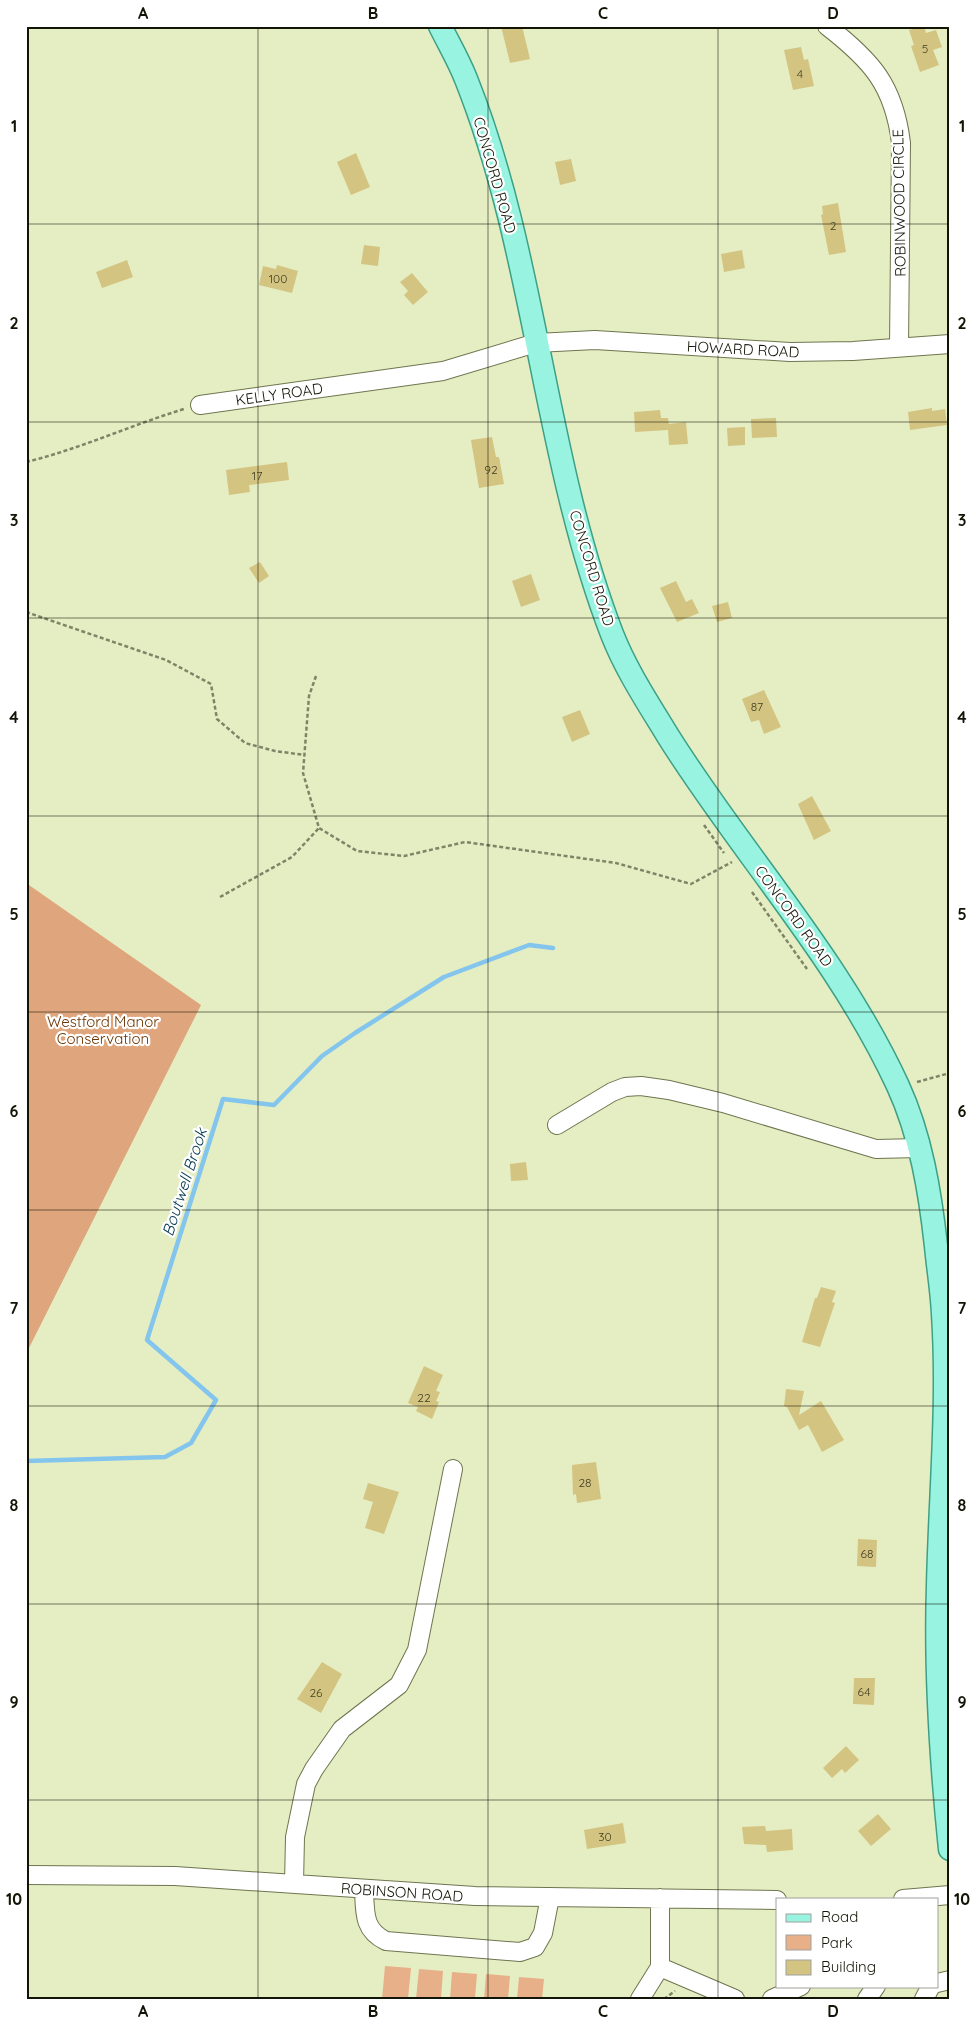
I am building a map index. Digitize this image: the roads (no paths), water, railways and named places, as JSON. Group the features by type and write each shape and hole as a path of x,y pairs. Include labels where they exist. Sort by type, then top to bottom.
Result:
{"main road":[{"name":"CONCORD ROAD","path":"440,26 466,77 489,148 510,223 556,440 577,526 612,635 640,690 689,769 834,972 856,1007 899,1087 919,1148 930,1192 943,1311 946,1437 936,1680 950,1849"}],"street":[{"name":"ROBINWOOD CIRCLE","path":"826,26 866,58 885,87 897,118 901,143 899,347"},
{"name":"HOWARD ROAD","path":"536,343 594,340 790,352 950,344"},
{"name":"KELLY ROAD","path":"200,405 443,371 536,343"},
{"path":"557,1125 612,1092 641,1086 669,1090 722,1103 876,1149 919,1148"},
{"path":"294,1884 295,1836 306,1784 314,1769 342,1729 399,1685 417,1650 453,1469"},
{"name":"ROBINSON ROAD","path":"26,1875 130,1874 475,1896 776,1900"},
{"path":"364,1889 365,1919 374,1935 386,1941 520,1952 535,1947 543,1933 550,1897"},
{"path":"912,1898 950,1894"},
{"path":"641,1998 660,1967 660,1898"},
{"path":"660,1967 735,1999"},
{"path":"772,1999 796,1988"},
{"path":"867,1999 875,1988"}],"waterway":[{"name":"Boutwell Brook","path":"26,1461 165,1457 191,1443 216,1400 147,1340 223,1099 274,1105 322,1056 444,977 529,945 553,948"}],"park label":[{"name":"Westford Manor Conservation","path":"103,1030"}]}
